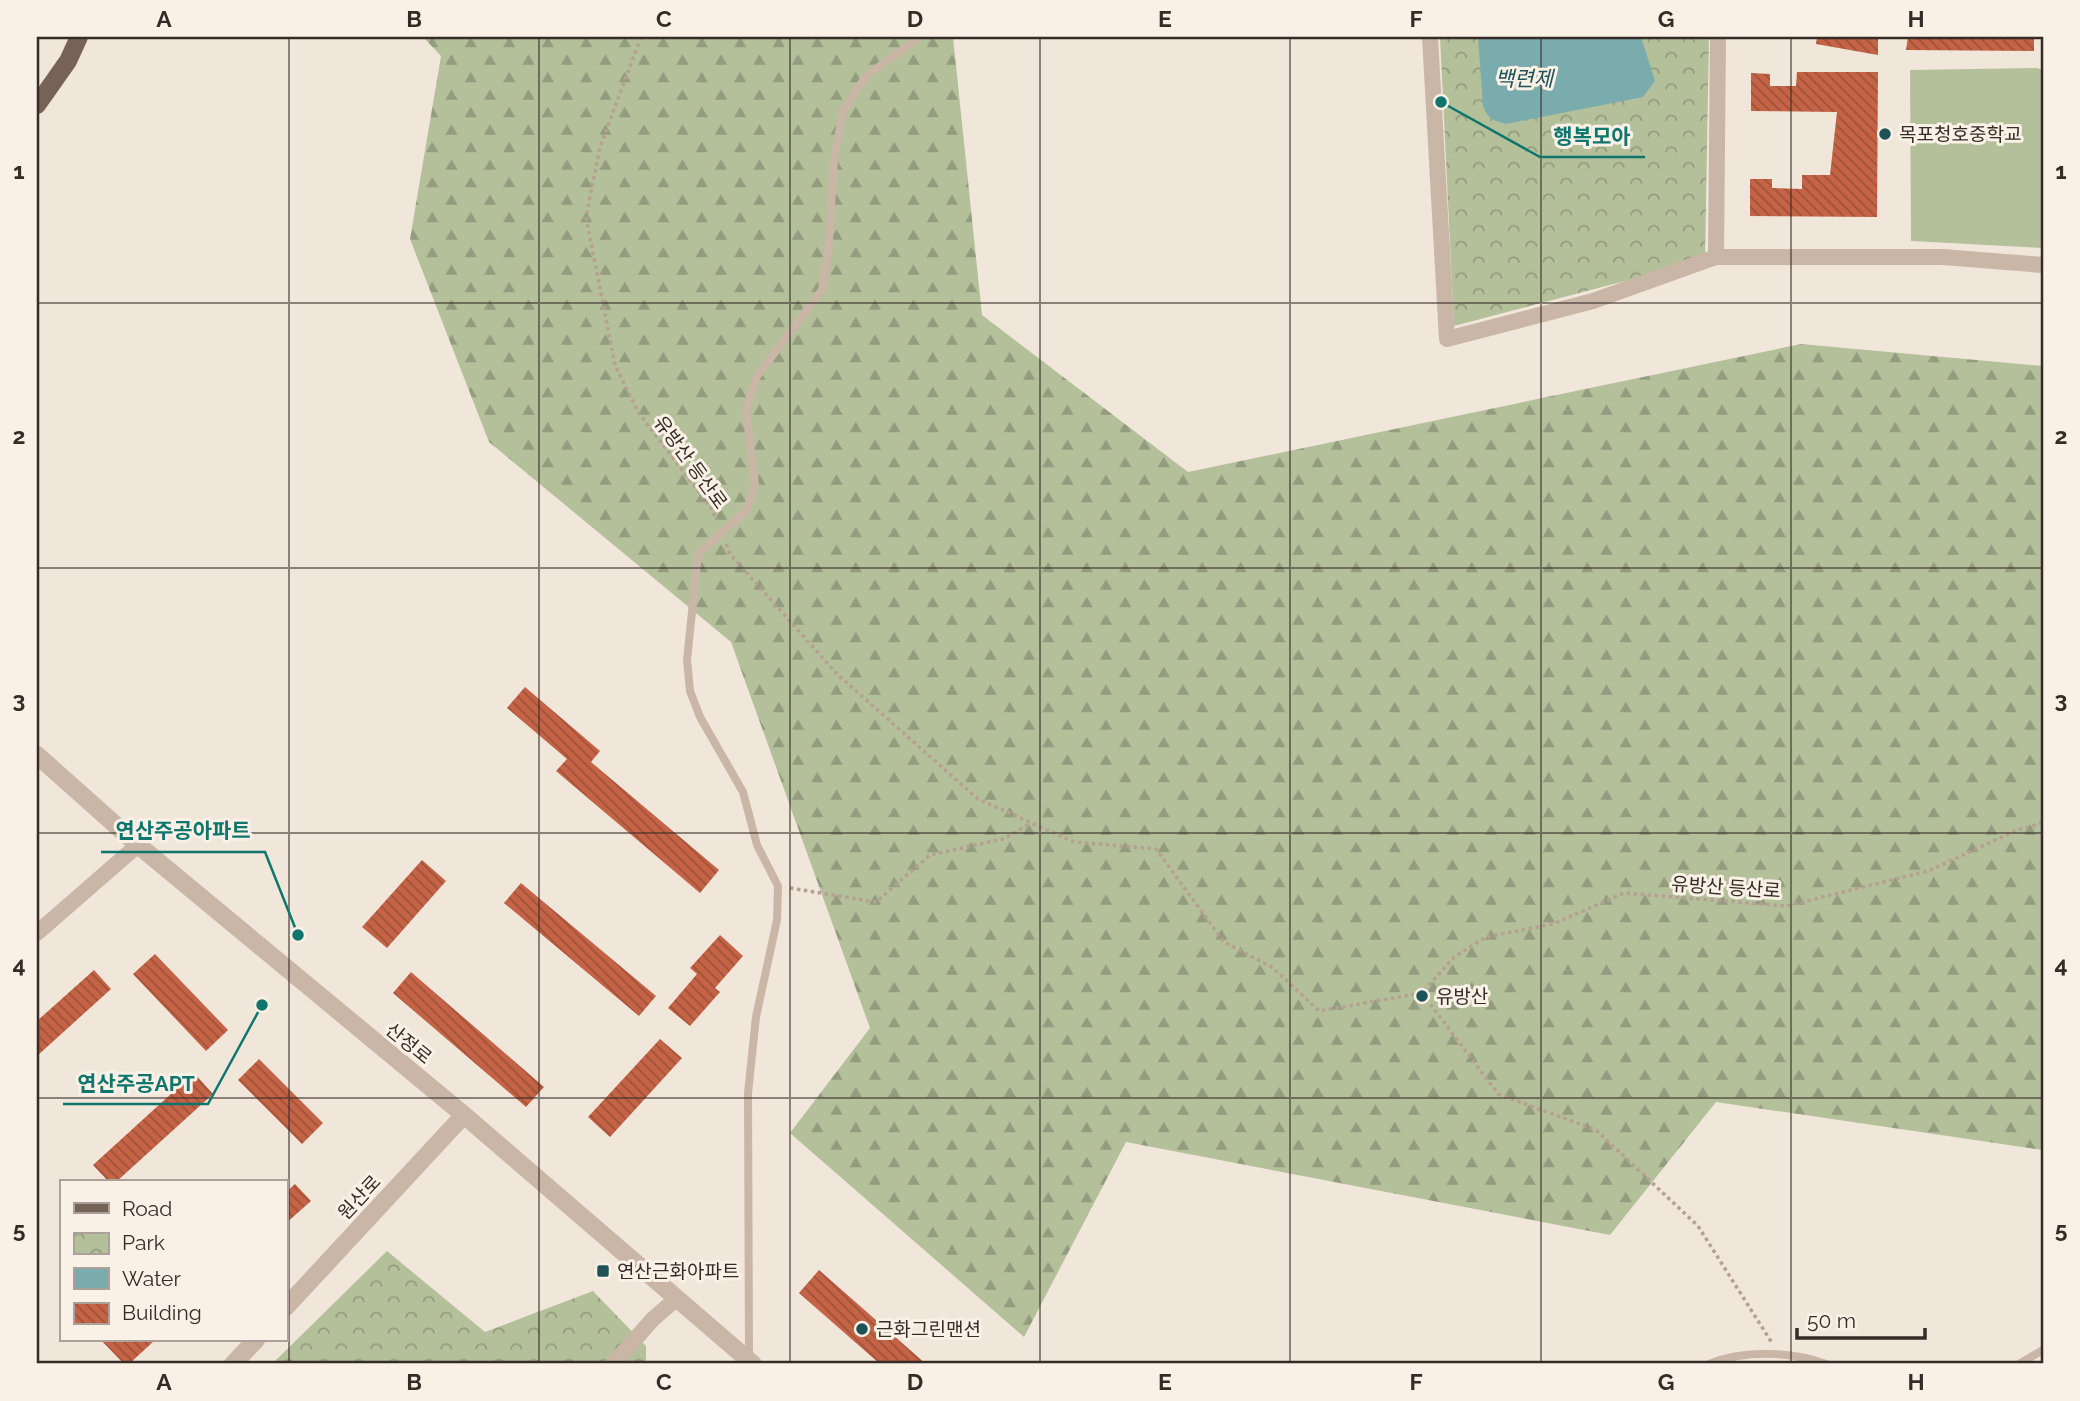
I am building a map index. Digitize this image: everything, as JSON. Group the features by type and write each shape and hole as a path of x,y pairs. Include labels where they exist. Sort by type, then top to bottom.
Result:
{"main road":[{"path":"37,105 68,61 79,37"}],"street":[{"path":"1430,37 1447,339 1593,301 1716,257 1943,257 2043,265"},
{"path":"1716,257 1718,37"},
{"name":"산정로","path":"37,755 138,845 464,1115 751,1362"},
{"path":"37,933 138,845"},
{"name":"원산로","path":"287,1306 464,1115"},
{"path":"613,1364 653,1319 676,1298"},
{"path":"233,1364 254,1342"}],"lane":[{"path":"751,1362 748,1093 756,1017 777,920 778,886 757,845 743,792 700,717 690,691 687,660 698,554 746,511 755,485 746,409 757,376 822,290 828,255 834,160 843,111 866,76 920,37"},
{"path":"2019,1364 2043,1350"},
{"path":"1710,1364 1729,1356 1772,1354 1812,1359 1826,1364"}],"path":[{"name":"유방산 등산로","path":"641,37 600,147 586,217 615,365 638,412 712,509 730,554 837,674 978,799 1073,842 1156,849 1224,942 1273,968 1319,1011 1422,992 1454,957 1486,937 1553,924 1623,892 1786,906 1928,871 2017,830 2043,823"},
{"path":"778,886 876,902 930,855 1003,839 1030,824"},
{"path":"1422,992 1498,1094 1596,1130 1698,1226 1773,1344 1772,1354"}],"green space":[{"path":"423,37 953,37 982,315 1188,472 1801,344 2043,366 2043,1150 1716,1102 1610,1235 1126,1142 1024,1337 790,1133 870,1028 731,642 489,442 410,239 441,56"},
{"path":"1440,37 1709,37 1705,260 1454,326"},
{"path":"1910,70 2043,70 2043,248 1911,241"},
{"path":"387,1251 485,1332 593,1291 646,1346 646,1364 272,1364"}],"water":[{"name":"백련제","path":"1478,37 1641,37 1655,81 1643,97 1506,124 1492,118 1483,106"}],"building":[{"path":"1817,37 1878,37 1878,55 1816,44"},
{"path":"1908,37 2034,37 2034,51 1906,50"},
{"path":"1797,72 1878,72 1877,217 1750,216 1750,179 1772,179 1772,188 1802,189 1802,175 1830,175 1837,112 1751,111 1751,73 1770,74 1770,86 1796,86"},
{"path":"525,687 600,751 591,762 719,870 700,893 556,771 567,759 507,708"},
{"path":"422,860 446,881 387,948 362,927"},
{"path":"521,883 656,996 639,1016 504,903"},
{"path":"720,935 743,956 715,988 720,992 690,1026 668,1008 697,974 690,968"},
{"path":"155,954 228,1030 206,1051 133,974"},
{"path":"94,970 111,989 37,1056 37,1021"},
{"path":"411,972 544,1087 526,1107 393,993"},
{"path":"660,1039 682,1058 610,1137 588,1117"},
{"path":"259,1059 323,1123 302,1144 238,1080"},
{"path":"194,1073 213,1094 118,1180 107,1180 93,1165"},
{"path":"295,1184 311,1201 287,1222 287,1191"},
{"name":"근화그린맨션","path":"819,1270 926,1364 880,1364 799,1293"},
{"path":"103,1342 153,1342 129,1364 124,1364"}],"place":[{"name":"행복모아","path":"1441,102"},
{"name":"목포청호중학교","path":"1885,134"},
{"name":"연산주공아파트","path":"298,935"},
{"name":"유방산","path":"1422,996"},
{"name":"연산주공APT","path":"262,1005"},
{"name":"연산근화아파트","path":"603,1271"},
{"name":"근화그린맨션","path":"862,1329"}]}
